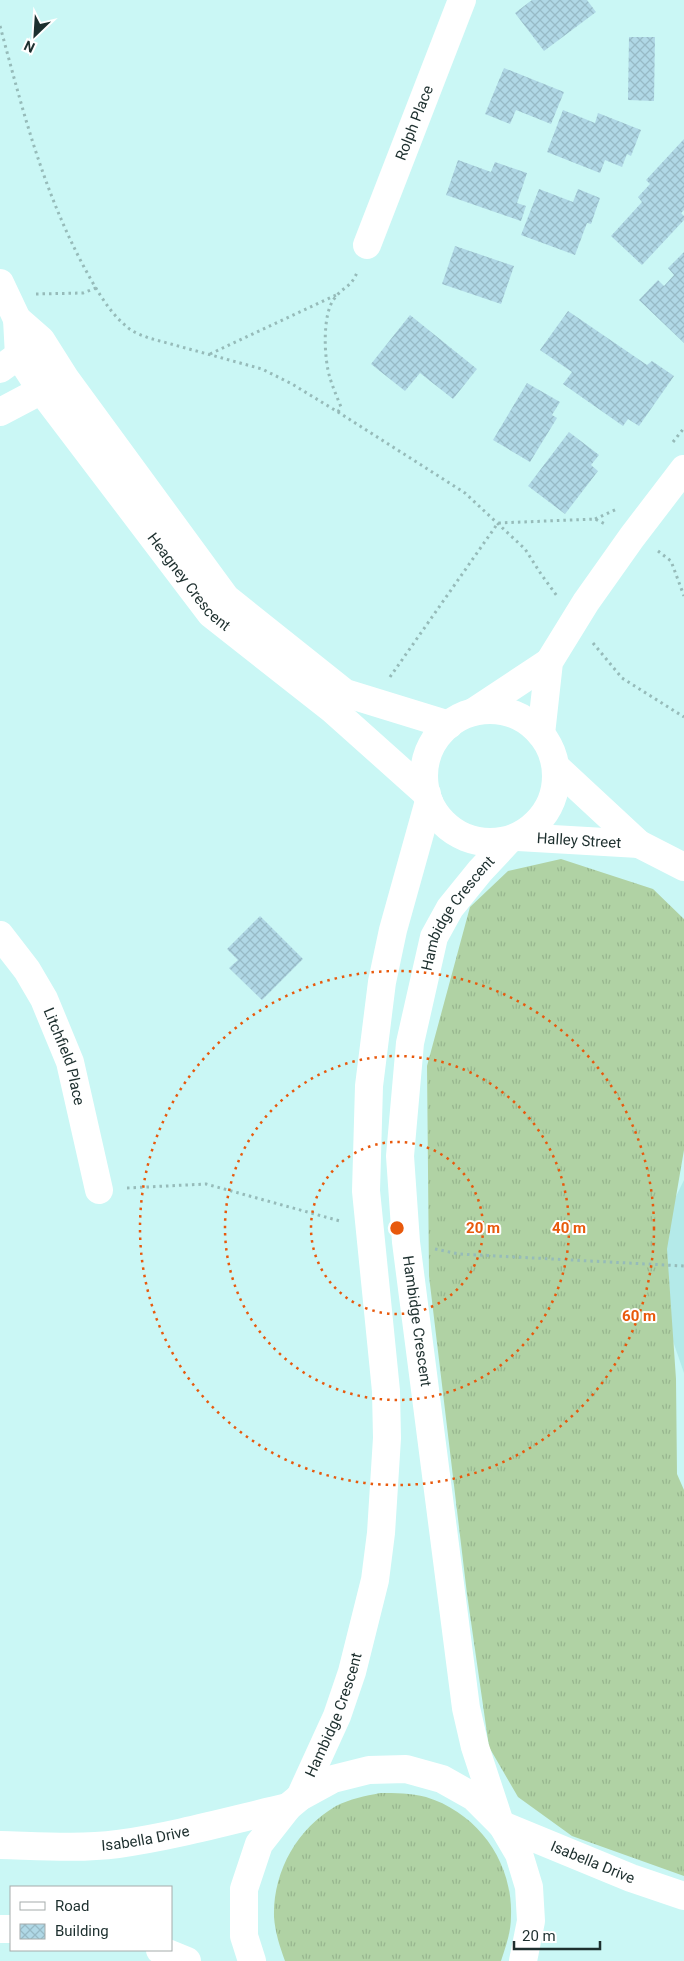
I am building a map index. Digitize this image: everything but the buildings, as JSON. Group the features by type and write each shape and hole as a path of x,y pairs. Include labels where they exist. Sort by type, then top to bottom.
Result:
{"street":[{"name":"Rolph Place","path":"367,245 462,0"},
{"name":"Heagney Crescent","path":"0,282 17,319 20,355 42,390 211,614 292,664 345,693 449,725"},
{"name":"Heagney Crescent","path":"20,355 65,378 226,598 292,664 333,710 428,798"},
{"path":"0,412 65,378"},
{"path":"475,711 496,711 520,718 541,734 551,749 556,766 554,795 541,820 513,839 484,843 461,836 442,821 428,798 425,768 432,744 449,725 461,716 475,711 553,655 586,602 632,537 684,469"},
{"path":"541,734 553,655"},
{"name":"Halley Street","path":"556,766 639,844 681,864"},
{"name":"Hambidge Crescent","path":"294,1802 337,1716 352,1672 374,1580 381,1533 387,1438 386,1391 366,1192 368,1086 382,982 393,930 428,798"},
{"name":"Hambidge Crescent","path":"501,1824 475,1747 466,1708 406,1242 400,1156 410,1043 434,937 450,908 480,871 513,839"},
{"name":"Halley Street","path":"513,839 639,844"},
{"name":"Litchfield Place","path":"0,935 27,970 44,999 70,1062 99,1190"},
{"path":"252,1961 244,1936 244,1889 259,1844 294,1802 333,1779 368,1770 406,1769 450,1783 474,1797 501,1824 519,1854 529,1887 531,1921 523,1961"},
{"name":"Isabella Drive","path":"0,1845 67,1846 116,1844 164,1836 294,1802"},
{"name":"Isabella Drive","path":"501,1824 631,1878 684,1896"},
{"path":"162,1951 187,1961"}],"path":[{"path":"0,26 25,120 43,177 65,231 96,288 113,313 133,332 262,369 292,384 465,493 525,549 540,574 558,598"},
{"path":"210,354 339,294 354,282 367,245"},
{"path":"31,294 83,293 96,288"},
{"path":"338,412 341,407 330,377 325,344 328,309 339,294"},
{"path":"498,523 595,519"},
{"path":"392,674 498,523"},
{"path":"656,549 671,561 684,596"},
{"path":"588,637 622,678 684,717"}],"shaded area":[{"path":"684,1180 684,1373 645,1260"}],"green space":[{"path":"561,859 653,889 684,919 684,1150 667,1249 676,1379 677,1474 684,1490 684,1876 572,1836 518,1797 489,1747 467,1594 429,1276 427,1066 470,907 508,871"},
{"path":"380,1793 426,1797 445,1804 476,1827 489,1842 499,1859 506,1877 510,1896 510,1928 501,1961 285,1961 275,1928 274,1917 278,1883 290,1853 299,1839 322,1815 336,1806"}]}
